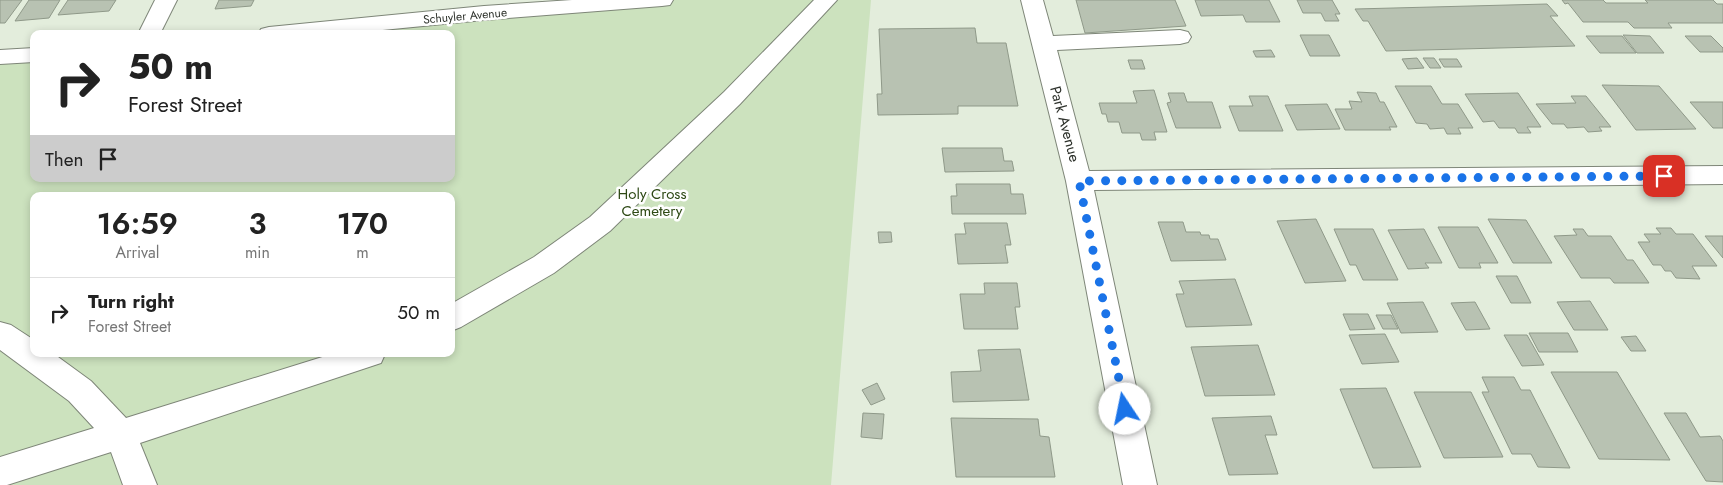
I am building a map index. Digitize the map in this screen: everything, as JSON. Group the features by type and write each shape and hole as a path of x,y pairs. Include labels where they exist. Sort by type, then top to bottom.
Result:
{"street":[{"path":"151,30 166,0"},
{"name":"Schuyler Avenue","path":"301,30 485,7 662,0"},
{"path":"455,317 544,264 600,224 732,98 826,0"},
{"name":"Park Avenue","path":"1032,0 1079,181 1140,485"},
{"path":"1044,44 1180,37"},
{"path":"0,57 30,54"},
{"path":"1079,181 1723,175"},
{"path":"0,334 30,354"},
{"path":"35,357 80,391 120,434 140,485"},
{"path":"0,472 361,357"}],"green space":[{"name":"Holy Cross Cemetery","path":"662,0 871,0 831,485 0,485 0,57 30,55 30,182 455,182 455,30 315,30"}],"building":[{"path":"0,0 22,0 5,23 0,23"},
{"path":"29,0 60,0 49,18 15,21"},
{"path":"68,0 116,0 109,11 58,15"},
{"path":"219,0 254,0 251,6 215,9"},
{"path":"1076,0 1175,0 1186,26 1085,33"},
{"path":"1195,0 1269,0 1280,22 1246,22 1243,15 1201,16"},
{"path":"1297,0 1332,0 1340,14 1335,14 1339,21 1325,21 1321,13 1303,13"},
{"path":"1562,0 1648,3 1645,0 1713,0 1717,4 1723,4 1723,23 1668,23 1672,28 1634,28 1628,22 1583,22 1568,3 1565,4"},
{"path":"1547,4 1558,16 1550,16 1575,46 1386,51 1368,21 1363,21 1355,9"},
{"path":"975,28 977,43 1006,43 1018,106 958,106 958,114 878,115 877,94 882,94 879,29"},
{"path":"1300,35 1329,35 1340,56 1310,56"},
{"path":"1623,35 1650,36 1664,53 1637,53"},
{"path":"1586,36 1622,36 1636,53 1600,53"},
{"path":"1685,36 1711,36 1723,48 1723,52 1700,52"},
{"path":"1271,50 1275,57 1256,57 1253,51"},
{"path":"1417,58 1424,68 1408,69 1402,59"},
{"path":"1423,58 1434,58 1441,68 1430,68"},
{"path":"1439,59 1457,59 1462,67 1444,67"},
{"path":"1128,60 1142,60 1145,69 1131,69"},
{"path":"1602,85 1659,86 1696,129 1636,130"},
{"path":"1395,86 1431,86 1442,104 1458,104 1473,128 1458,128 1461,134 1447,134 1444,128 1430,129 1427,124 1416,123"},
{"path":"1154,90 1167,132 1154,132 1156,140 1142,140 1140,133 1122,133 1119,122 1108,122 1106,114 1102,114 1099,103 1137,103 1133,91"},
{"path":"1357,92 1376,93 1380,102 1384,102 1397,127 1389,127 1391,130 1345,130 1335,109 1352,109 1349,101 1362,102"},
{"path":"1168,93 1184,93 1187,102 1212,102 1221,128 1176,128 1167,103 1171,102"},
{"path":"1518,93 1541,127 1527,127 1531,133 1518,133 1515,128 1499,128 1494,121 1483,122 1465,94"},
{"path":"1249,96 1268,96 1283,131 1239,131 1229,106 1253,106"},
{"path":"1571,96 1586,96 1611,127 1599,127 1602,131 1588,132 1584,127 1567,128 1564,124 1552,124 1536,104 1576,103"},
{"path":"1690,102 1723,102 1723,128 1713,128"},
{"path":"1327,104 1340,129 1297,130 1285,105"},
{"path":"942,148 1002,148 1004,161 1012,161 1014,171 945,172"},
{"path":"956,184 1010,184 1011,194 1023,194 1026,214 952,214 951,196 957,196"},
{"path":"1316,219 1346,281 1305,283 1277,221"},
{"path":"1488,219 1526,220 1552,263 1513,263"},
{"path":"1158,222 1183,222 1186,232 1200,232 1201,235 1209,235 1210,239 1218,239 1226,260 1171,261"},
{"path":"964,223 1007,223 1011,245 1005,245 1008,263 958,264 955,234 966,234"},
{"path":"1438,227 1478,227 1498,263 1479,263 1481,268 1459,268"},
{"path":"1656,228 1671,228 1676,234 1693,234 1717,266 1692,266 1700,279 1676,278 1671,271 1665,271 1661,265 1653,265 1638,242 1650,242 1644,234 1661,234"},
{"path":"1334,229 1373,229 1398,280 1363,280 1356,265 1350,265"},
{"path":"1424,229 1442,263 1425,263 1429,268 1408,269 1388,230"},
{"path":"1573,229 1583,229 1588,236 1611,236 1627,260 1633,260 1649,283 1614,283 1610,278 1581,278 1554,236 1577,235"},
{"path":"878,232 891,232 892,242 879,243"},
{"path":"1705,236 1723,236 1723,258"},
{"path":"1496,276 1517,276 1531,303 1511,303"},
{"path":"1235,279 1252,325 1186,327 1176,294 1184,294 1179,281"},
{"path":"984,283 1017,283 1020,307 1015,307 1018,329 964,329 960,294 985,294"},
{"path":"1590,301 1608,330 1574,330 1557,302"},
{"path":"1423,302 1438,332 1401,333 1387,303"},
{"path":"1475,302 1490,329 1466,330 1451,303"},
{"path":"1343,314 1368,314 1375,329 1350,330"},
{"path":"1376,315 1391,315 1398,329 1383,329"},
{"path":"1529,333 1568,333 1578,352 1539,352"},
{"path":"1385,334 1399,362 1362,364 1349,335"},
{"path":"1504,335 1527,335 1544,365 1522,366"},
{"path":"1636,336 1646,351 1631,351 1621,337"},
{"path":"1258,345 1275,395 1205,396 1191,347"},
{"path":"1020,349 1029,400 953,402 951,372 981,371 978,350"},
{"path":"1551,372 1617,372 1670,460 1599,459"},
{"path":"1482,377 1514,377 1521,390 1530,390 1570,468 1538,467 1531,454 1512,454 1482,392 1489,392"},
{"path":"877,383 885,399 871,405 862,390"},
{"path":"1386,388 1421,467 1373,468 1340,389"},
{"path":"1414,392 1471,392 1503,457 1444,458"},
{"path":"863,413 884,414 882,439 861,437"},
{"path":"1664,413 1686,413 1700,437 1720,436 1723,441 1723,482 1706,481"},
{"path":"1271,416 1277,435 1265,435 1278,474 1229,475 1212,418"},
{"path":"951,418 1038,419 1040,436 1049,437 1055,477 956,477"}],"route":[{"path":"1125,409 1079,181 1664,176"}]}
